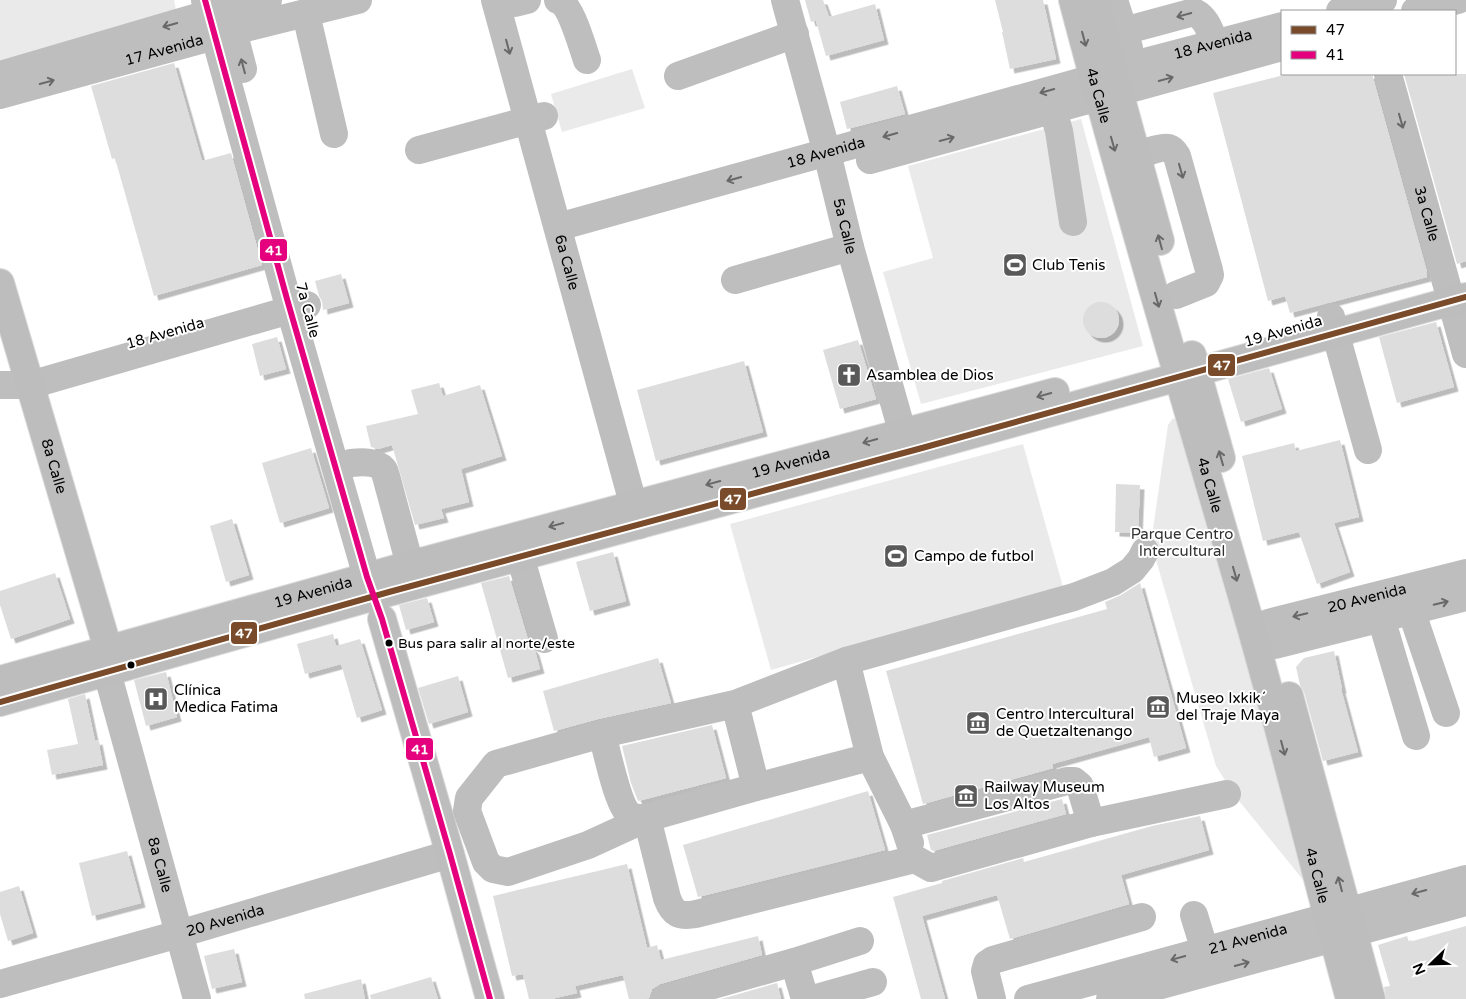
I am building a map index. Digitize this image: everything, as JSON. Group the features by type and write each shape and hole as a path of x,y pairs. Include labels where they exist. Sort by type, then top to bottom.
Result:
{"main road":[{"name":"4a Calle","path":"1073,0 1112,80 1137,155 1176,295 1186,367 1272,634 1340,925 1350,999"},
{"name":"4a Calle","path":"1095,0 1115,34 1112,80 1257,650 1340,925 1371,999"},
{"name":"8a Calle","path":"0,283 108,661"},
{"name":"19 Avenida","path":"379,591 410,565 643,513 1186,367 1458,291"},
{"name":"19 Avenida","path":"0,680 108,661 520,556 643,513"},
{"name":"7a Calle","path":"379,591 490,999"},
{"name":"19 Avenida","path":"0,702 108,661"}],"street":[{"name":"17 Avenida","path":"0,75 268,0"},
{"name":"17 Avenida","path":"0,95 219,15 306,14 358,0"},
{"path":"558,0 562,2 570,15 587,60"},
{"name":"5a Calle","path":"785,0 794,34 836,160 850,246 913,440"},
{"name":"5a Calle","path":"801,0 836,160 913,440"},
{"path":"1114,0 1115,34 1194,12 1204,20 1215,43"},
{"path":"1419,10 1458,0"},
{"name":"6a Calle","path":"513,1 536,118 643,513"},
{"path":"306,14 334,134"},
{"name":"7a Calle","path":"219,15 297,302 379,591"},
{"name":"18 Avenida","path":"568,234 836,160 1112,80 1215,43 1281,26"},
{"path":"678,76 794,34"},
{"name":"18 Avenida","path":"836,160 1052,110 1112,80 1281,47"},
{"name":"3a Calle","path":"1388,75 1458,291 1466,354"},
{"path":"1052,110 1059,131 1072,222"},
{"path":"419,150 536,118"},
{"path":"1137,155 1164,148 1170,148 1175,152 1204,251 1210,275 1208,280 1206,283 1176,295"},
{"path":"735,280 850,246"},
{"name":"7a Calle","path":"297,302 352,463 379,591"},
{"name":"18 Avenida","path":"0,385 28,379 297,302"},
{"path":"1334,325 1368,450"},
{"path":"352,463 366,462 383,468 410,565"},
{"path":"870,757 646,818 588,845 508,872 493,869 486,862 467,811 468,798 496,764 602,734 735,704 846,661 1074,597 1113,582 1132,570 1145,551"},
{"path":"520,556 544,639"},
{"name":"20 Avenida","path":"1272,634 1466,573"},
{"name":"20 Avenida","path":"1272,634 1381,618 1466,597"},
{"path":"1411,610 1446,713"},
{"path":"1381,618 1416,736"},
{"name":"8a Calle","path":"108,661 196,999"},
{"path":"846,661 870,757 904,825 915,859 931,868 1090,823 1227,794"},
{"path":"735,704 756,787"},
{"path":"602,734 619,798 624,809 632,816 646,818"},
{"path":"904,825 1067,781 1074,781 1080,786 1090,823"},
{"path":"646,818 667,898 672,909 681,915 696,914 915,859"},
{"name":"20 Avenida","path":"0,984 177,928 448,848"},
{"name":"21 Avenida","path":"1110,999 1340,925 1466,879"},
{"name":"21 Avenida","path":"1028,999 1205,951 1466,902"},
{"path":"1194,915 1205,951"},
{"path":"992,999 985,971 987,964 993,960 1142,917"},
{"name":"20 Avenida","path":"0,972 177,928"},
{"path":"664,999 860,941"},
{"path":"794,962 805,999"},
{"path":"813,999 872,982"}],"green space":[{"path":"0,0 174,0 176,10 0,63"},
{"path":"632,69 645,108 562,132 551,94"},
{"name":"Club Tenis","path":"1081,119 1143,346 921,404 883,272 933,258 908,166"},
{"name":"Parque Centro Intercultural","path":"1173,418 1177,420 1253,679 1304,881 1235,796 1216,766 1151,543 1168,425"},
{"name":"Campo de futbol","path":"1023,444 1063,587 771,670 730,524"}],"building":[{"path":"805,0 823,0 829,17 875,4 884,40 826,56 816,21 822,19 811,22"},
{"path":"995,0 1043,0 1056,59 1010,69"},
{"path":"174,63 202,161 231,153 262,265 154,296 115,158 112,159 91,86"},
{"path":"1466,74 1466,261 1457,264 1404,75"},
{"path":"1284,75 1373,75 1427,277 1290,313 1285,296 1268,301 1213,93"},
{"path":"897,86 905,114 847,129 840,102"},
{"path":"341,274 349,303 323,310 315,281"},
{"path":"1101,302 1113,308 1119,320 1113,332 1101,338 1089,332 1083,320 1089,308"},
{"path":"1436,322 1454,387 1397,403 1379,337"},
{"path":"277,337 286,369 260,376 252,344"},
{"name":"Asamblea de Dios","path":"858,340 876,399 840,409 823,350"},
{"path":"744,361 763,432 656,461 637,390"},
{"path":"1269,368 1282,409 1241,422 1228,379"},
{"path":"439,383 443,396 480,385 502,456 461,469 469,502 441,509 444,518 415,525 392,445 378,449 371,447 366,426 418,414 411,390"},
{"path":"1340,440 1359,517 1334,523 1350,572 1317,584 1299,532 1263,541 1242,456 1294,443 1296,451"},
{"path":"311,448 329,508 280,523 262,463"},
{"path":"1116,484 1140,485 1138,533 1115,532"},
{"path":"232,519 249,575 226,582 210,526"},
{"path":"613,552 626,601 590,611 576,562"},
{"path":"55,573 70,619 11,639 0,605 0,591"},
{"path":"509,576 529,643 535,651 540,669 508,678 481,583"},
{"name":"Centro Intercultural de Quetzaltenango","path":"1140,583 1186,748 1154,757 1149,737 1052,764 1053,768 923,804 886,671 1107,609 1105,602"},
{"path":"427,598 434,622 406,630 399,605"},
{"path":"333,634 336,646 360,639 382,710 357,718 341,664 305,674 297,644"},
{"path":"1334,651 1341,689 1358,752 1323,761 1296,667 1304,658"},
{"path":"658,658 671,703 554,731 543,691"},
{"name":"Clínica Medica Fatima","path":"166,672 177,717 146,726 134,680"},
{"path":"458,676 468,712 429,724 418,688"},
{"path":"85,694 95,741 98,740 103,765 52,775 47,750 78,744 68,699"},
{"path":"712,725 726,778 638,801 631,783 622,746"},
{"path":"868,791 885,850 698,897 683,845"},
{"path":"1062,799 1066,814 931,850 927,835"},
{"path":"1200,816 1209,850 1121,875 1129,904 1010,939 997,895 922,916 945,999 921,999 893,897 1023,858 1024,862 1152,826"},
{"path":"127,851 141,903 92,916 79,863"},
{"path":"627,864 647,948 657,945 661,960 758,936 762,955 660,984 652,989 649,998 644,999 629,999 623,975 575,986 577,993 551,999 529,999 523,974 512,976 493,896"},
{"path":"19,886 33,933 8,941 0,914 0,892"},
{"path":"1466,926 1466,999 1386,999 1384,987 1390,986 1378,945 1407,936 1409,942"},
{"path":"234,949 242,982 212,989 204,956"},
{"path":"431,977 438,999 371,999 370,995"},
{"path":"361,979 365,999 305,999 304,994"},
{"path":"777,983 781,999 721,999"}],"transit line":[{"name":"41","path":"205,0 287,299 367,577 382,619 490,999"},
{"name":"47","path":"0,702 389,592 922,448 1466,297"}],"place":[{"name":"Club Tenis","path":"1015,265"},
{"name":"Asamblea de Dios","path":"849,375"},
{"name":"Campo de futbol","path":"896,556"},
{"name":"Bus para salir al norte/este","path":"389,643"},
{"name":"Clínica Medica Fatima","path":"156,699"},
{"name":"Museo Ixkik´ del Traje Maya","path":"1158,707"},
{"name":"Centro Intercultural de Quetzaltenango","path":"978,723"},
{"name":"Railway Museum Los Altos","path":"966,796"}]}
